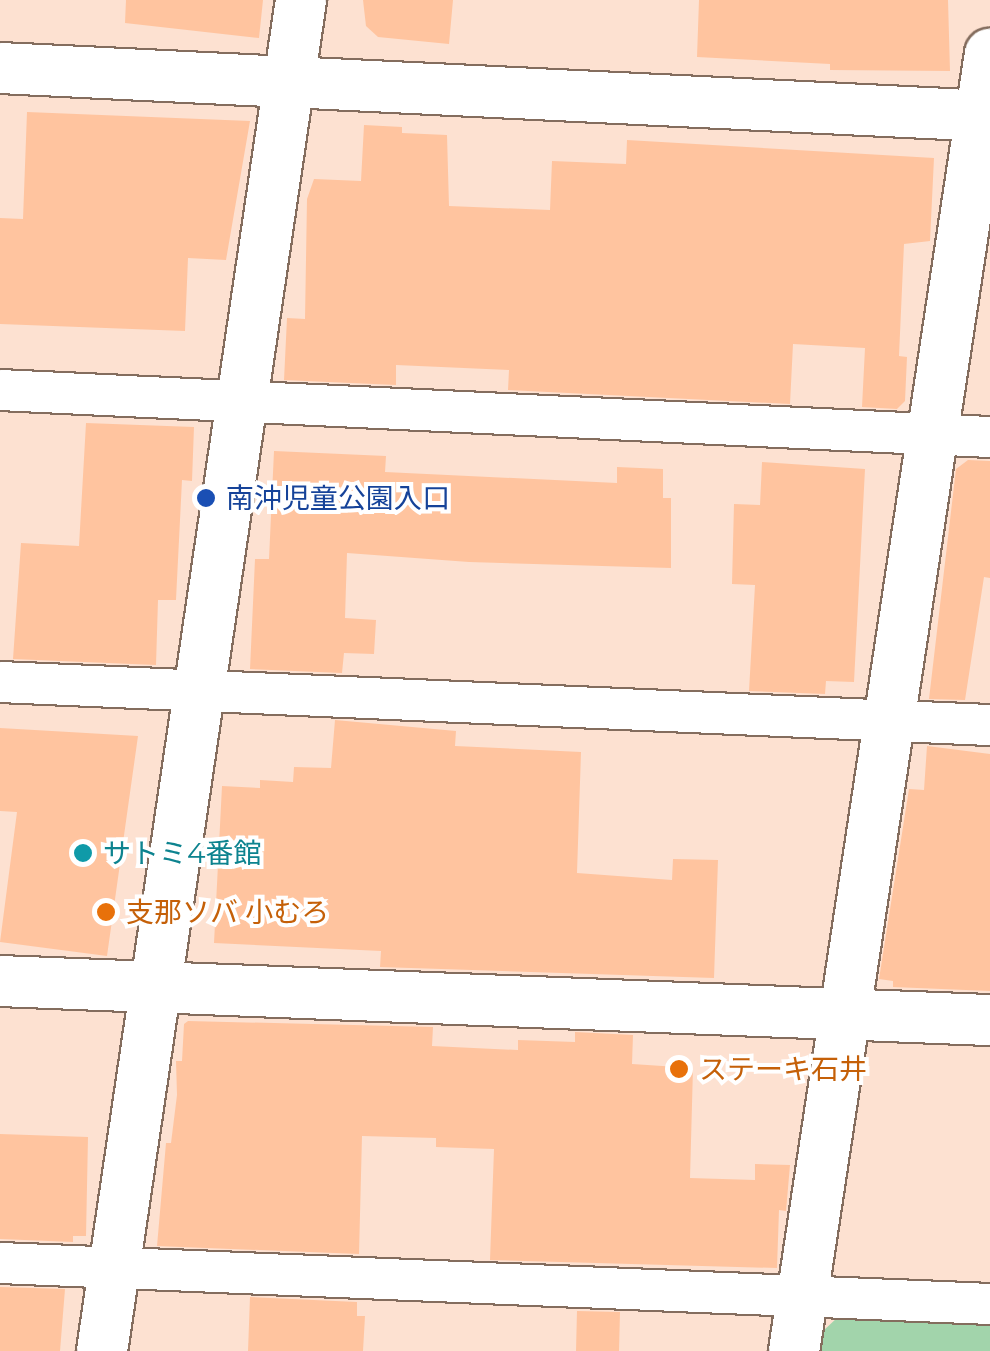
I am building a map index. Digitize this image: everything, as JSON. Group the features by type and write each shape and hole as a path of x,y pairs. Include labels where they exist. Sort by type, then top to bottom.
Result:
{"street":[{"path":"102,1351 301,0"},
{"path":"794,1351 932,435 986,115 990,54"},
{"path":"0,68 986,115"},
{"path":"0,390 990,437"},
{"path":"0,682 990,725"},
{"path":"0,981 990,1020"},
{"path":"0,1264 990,1304"}],"green space":[{"path":"838,1317 990,1323 990,1351 820,1351 823,1331"}],"building":[{"path":"126,0 263,0 259,38 125,23"},
{"path":"363,0 453,0 449,44 378,37 366,26"},
{"path":"699,0 948,0 950,71 830,70 830,64 697,57"},
{"path":"27,112 250,121 226,260 188,258 185,331 0,324 0,218 23,219"},
{"path":"364,125 402,127 402,133 447,135 449,206 550,210 552,161 626,164 627,140 934,158 930,241 904,244 899,356 907,357 905,401 897,409 862,407 865,348 793,344 790,404 508,390 509,370 396,365 396,385 284,380 287,318 305,319 307,199 314,179 361,181"},
{"path":"86,423 194,427 192,481 182,480 176,600 158,600 156,665 13,659 21,543 79,546"},
{"path":"274,451 386,456 385,472 617,483 617,467 663,469 663,498 671,498 671,568 469,562 347,553 345,618 376,620 374,654 344,653 342,673 250,669 255,559 269,559"},
{"path":"968,460 990,461 990,578 984,577 965,700 929,699 956,469"},
{"path":"762,462 865,469 854,682 826,681 825,694 749,691 755,585 732,584 734,504 760,505"},
{"path":"335,720 456,731 455,746 581,752 577,873 672,880 673,859 718,860 714,978 380,967 381,951 214,943 222,786 260,788 260,780 293,782 294,767 331,768"},
{"name":"サトミ4番館","path":"0,728 138,736 107,956 0,942 17,812 0,811"},
{"path":"927,746 990,754 990,991 893,987 893,981 879,979 909,789 924,790"},
{"path":"188,1021 433,1027 432,1046 518,1050 518,1040 575,1042 575,1032 633,1035 632,1064 693,1068 690,1178 755,1180 755,1164 790,1165 786,1211 779,1210 777,1268 490,1260 494,1149 436,1147 436,1138 362,1136 359,1254 157,1246 166,1143 171,1143 177,1095 176,1061 182,1061 184,1024"},
{"path":"0,1134 88,1137 86,1236 73,1236 73,1242 0,1239"},
{"path":"0,1287 65,1289 60,1351 0,1351"},
{"path":"250,1297 357,1302 357,1316 365,1316 363,1351 248,1351"},
{"path":"577,1311 620,1312 619,1351 576,1351"}],"place":[{"name":"南沖児童公園入口","path":"206,498"},
{"name":"サトミ4番館","path":"83,853"},
{"name":"支那ソバ 小むろ","path":"106,912"},
{"name":"ステーキ石井","path":"679,1069"}]}
